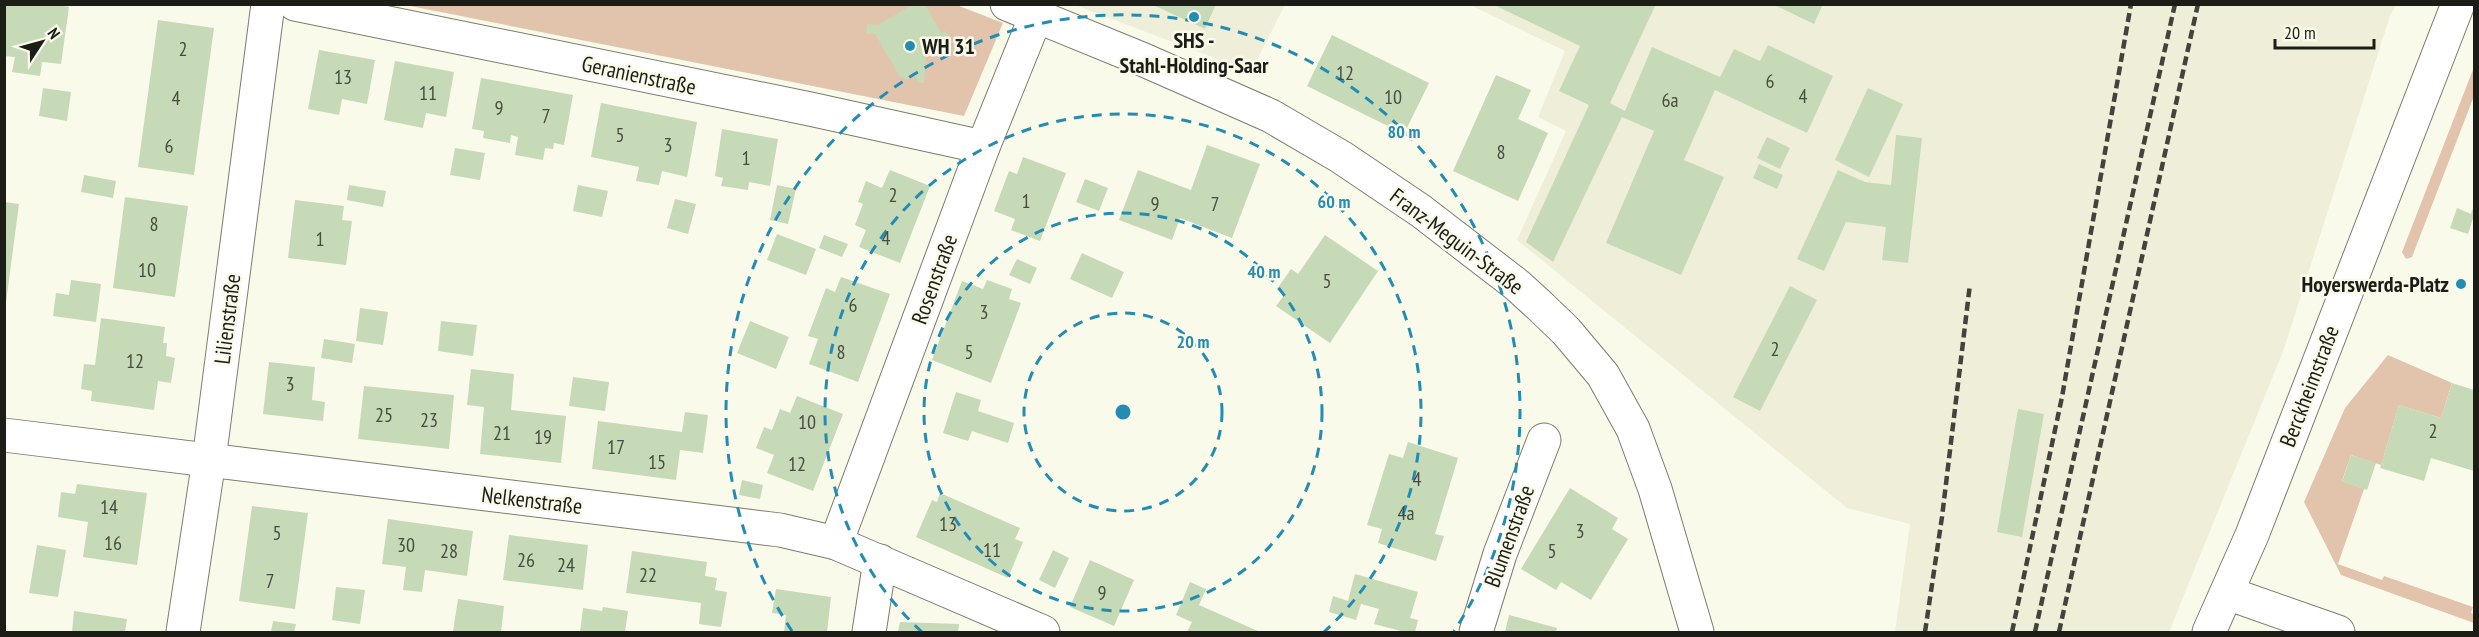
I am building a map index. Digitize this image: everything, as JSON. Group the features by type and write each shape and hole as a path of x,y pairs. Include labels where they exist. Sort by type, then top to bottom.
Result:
{"street":[{"name":"Lilienstraße","path":"183,633 209,460 268,4"},
{"name":"Geranienstraße","path":"295,4 810,109 983,147"},
{"name":"Berckheimstraße","path":"2209,633 2227,593 2458,4"},
{"name":"Rosenstraße","path":"836,543 983,147 1022,10"},
{"name":"Franz-Meguin-Straße","path":"1022,10 1271,116 1341,157 1421,211 1517,285 1540,306 1566,331 1603,375 1633,429 1655,489 1697,633"},
{"name":"Nelkenstraße","path":"4,435 780,530 836,543 1042,633"},
{"name":"Blumenstraße","path":"1476,633 1500,554 1544,440"},
{"path":"869,633 880,561"},
{"path":"2227,593 2338,633"}],"shaded area":[{"path":"954,4 1003,23 964,116 405,5"},
{"path":"1075,5 1285,5 1251,72"},
{"path":"1470,5 2396,5 2390,16 2284,349 2169,632 1895,632 1910,524 1847,508 1517,240 1566,131 1538,117 1565,51"},
{"path":"2474,67 2474,96 2412,257 2406,259 2402,252"},
{"path":"2388,355 2452,383 2441,418 2399,405 2381,465 2351,455 2342,481 2364,489 2338,564 2382,580 2384,576 2473,607 2471,613 2474,614 2474,623 2341,575 2304,502 2345,408"}],"building":[{"path":"4,4 53,4 69,7 61,64 42,62 40,76 12,72 15,57 4,56"},
{"name":"WH 31","path":"914,4 925,4 941,33 946,31 950,39 926,53 924,83 919,83 915,75 907,79 900,77 875,34 866,34 867,24 878,25"},
{"name":"SHS - Stahl-Holding-Saar","path":"1151,4 1216,4 1205,29"},
{"path":"1492,4 1656,4 1610,103 1625,111 1652,47 1720,77 1734,49 1760,61 1768,45 1833,76 1807,133 1715,90 1684,160 1724,177 1681,275 1606,243 1654,131 1622,117 1553,262 1526,242 1589,105 1559,91 1580,46"},
{"path":"1772,4 1823,4 1814,24"},
{"path":"158,20 214,28 194,175 138,167"},
{"path":"1332,35 1429,83 1404,134 1307,86"},
{"path":"319,50 375,60 367,104 342,99 339,115 308,109"},
{"path":"395,61 454,72 446,117 426,113 423,128 384,120"},
{"path":"1496,75 1531,90 1518,119 1548,133 1518,201 1453,171"},
{"path":"481,78 573,95 564,145 554,143 553,149 545,148 543,160 515,155 518,137 511,135 510,143 483,138 484,131 472,129"},
{"path":"43,88 71,92 67,121 39,116"},
{"path":"1868,88 1903,104 1869,177 1835,160"},
{"path":"601,103 697,122 687,177 662,171 659,185 636,181 639,167 591,157"},
{"path":"722,129 778,139 770,186 749,182 748,190 721,186 723,178 715,176"},
{"path":"1896,135 1922,138 1908,263 1882,260 1886,227 1846,222 1824,271 1797,259 1838,170 1865,182 1891,185"},
{"path":"1767,137 1790,148 1780,169 1757,158"},
{"path":"1207,145 1260,164 1232,238 1180,218 1172,240 1119,220 1138,170 1191,190"},
{"path":"455,148 485,153 480,180 450,175"},
{"path":"1023,157 1066,173 1040,241 1011,230 1015,219 994,211 1009,171 1017,174"},
{"path":"1759,164 1783,175 1777,189 1753,178"},
{"path":"890,170 930,186 900,263 859,247 866,230 855,225 863,204 858,202 866,181 882,188"},
{"path":"84,175 116,181 113,198 81,192"},
{"path":"1085,179 1108,188 1099,211 1076,202"},
{"path":"349,185 386,191 383,207 347,200"},
{"path":"578,185 608,191 602,217 573,211"},
{"path":"777,185 796,189 788,224 770,220"},
{"path":"125,197 188,206 175,297 113,288"},
{"path":"675,199 696,204 688,234 667,228"},
{"path":"295,200 344,206 342,220 352,221 346,265 288,258"},
{"path":"4,202 19,204 6,303 4,303"},
{"path":"2474,205 2474,215 2468,234 2450,228 2457,208 2471,214"},
{"path":"777,234 816,249 806,275 767,260"},
{"path":"824,235 848,244 842,257 819,248"},
{"path":"1325,235 1378,271 1330,343 1276,306 1285,294 1277,289 1291,269 1298,274"},
{"path":"1082,253 1124,272 1112,298 1070,279"},
{"path":"1017,259 1037,268 1030,284 1009,275"},
{"path":"841,277 890,294 858,382 809,364 818,339 808,336 826,288 835,292"},
{"path":"71,280 101,284 96,322 53,316 56,293 69,295"},
{"path":"987,280 1012,289 1009,299 1021,303 991,383 932,360 962,281 983,289"},
{"path":"1790,286 1817,300 1760,411 1733,397"},
{"path":"360,308 388,312 383,345 356,341"},
{"path":"101,318 165,327 163,343 167,343 166,356 175,358 171,383 158,381 154,410 91,401 92,391 81,389 84,364 95,365"},
{"path":"441,321 477,325 473,356 438,351"},
{"path":"750,321 789,337 776,369 737,353"},
{"path":"324,339 355,344 352,363 321,358"},
{"path":"269,362 315,367 312,400 325,402 323,421 263,414"},
{"path":"471,369 514,374 511,410 566,416 561,463 480,454 484,407 467,405"},
{"path":"573,377 609,382 605,411 569,406"},
{"path":"2452,383 2474,390 2474,471 2431,458 2424,481 2380,468 2399,405 2441,418"},
{"path":"364,386 454,395 449,449 358,439"},
{"path":"956,392 981,400 978,411 1014,423 1008,443 972,431 968,441 943,433"},
{"path":"797,396 843,414 813,491 767,473 774,455 756,448 764,427 772,430 780,409 790,413"},
{"path":"2018,409 2044,414 2022,537 1997,532"},
{"path":"685,412 708,415 703,453 680,450 676,480 592,469 598,421 682,432"},
{"path":"1408,442 1458,458 1435,534 1444,536 1436,561 1378,543 1382,529 1367,525 1389,454 1403,458"},
{"path":"2351,455 2376,463 2367,490 2342,482"},
{"path":"742,480 763,485 760,499 739,495"},
{"path":"77,484 147,493 137,565 83,557 88,522 58,517 61,492 75,494"},
{"path":"1570,488 1618,518 1612,529 1628,539 1591,600 1561,582 1556,590 1521,569"},
{"path":"940,493 1020,528 1015,539 1023,542 1008,578 916,537 932,500 937,502"},
{"path":"252,506 308,513 295,609 239,601"},
{"path":"388,519 473,531 467,576 425,570 422,592 403,590 406,567 382,564"},
{"path":"509,535 588,545 583,590 503,580"},
{"path":"37,545 66,550 58,597 29,593"},
{"path":"1053,550 1069,558 1055,588 1039,580"},
{"path":"632,551 707,562 705,576 717,578 715,590 727,592 721,627 699,624 701,603 626,593"},
{"path":"1090,560 1134,580 1114,626 1070,607"},
{"path":"1355,574 1418,592 1410,618 1418,620 1415,632 1405,632 1374,624 1379,609 1361,604 1356,620 1329,612 1333,596 1348,601"},
{"path":"1190,582 1206,589 1199,605 1260,632 1187,632 1192,622 1176,615"},
{"path":"336,587 365,590 360,624 332,620"},
{"path":"776,589 831,597 827,632 784,632 786,615 772,613"},
{"path":"458,599 504,606 501,632 453,631"},
{"path":"603,607 628,611 625,632 580,632 583,608 602,611"},
{"path":"74,611 127,619 125,632 72,632"},
{"path":"1509,615 1557,628 1556,632 1505,632"},
{"path":"273,621 296,624 294,632 271,632"},
{"path":"900,622 959,624 958,632 898,632"}],"railway":[{"path":"2012,632 2062,397 2131,4"},
{"path":"2035,632 2175,4"},
{"path":"2059,632 2198,4"},
{"path":"1925,632 1942,517 1970,284"}],"place":[{"name":"SHS - Stahl-Holding-Saar","path":"1194,17"},
{"name":"WH 31","path":"910,46"},
{"name":"Hoyerswerda-Platz","path":"2461,284"}]}
